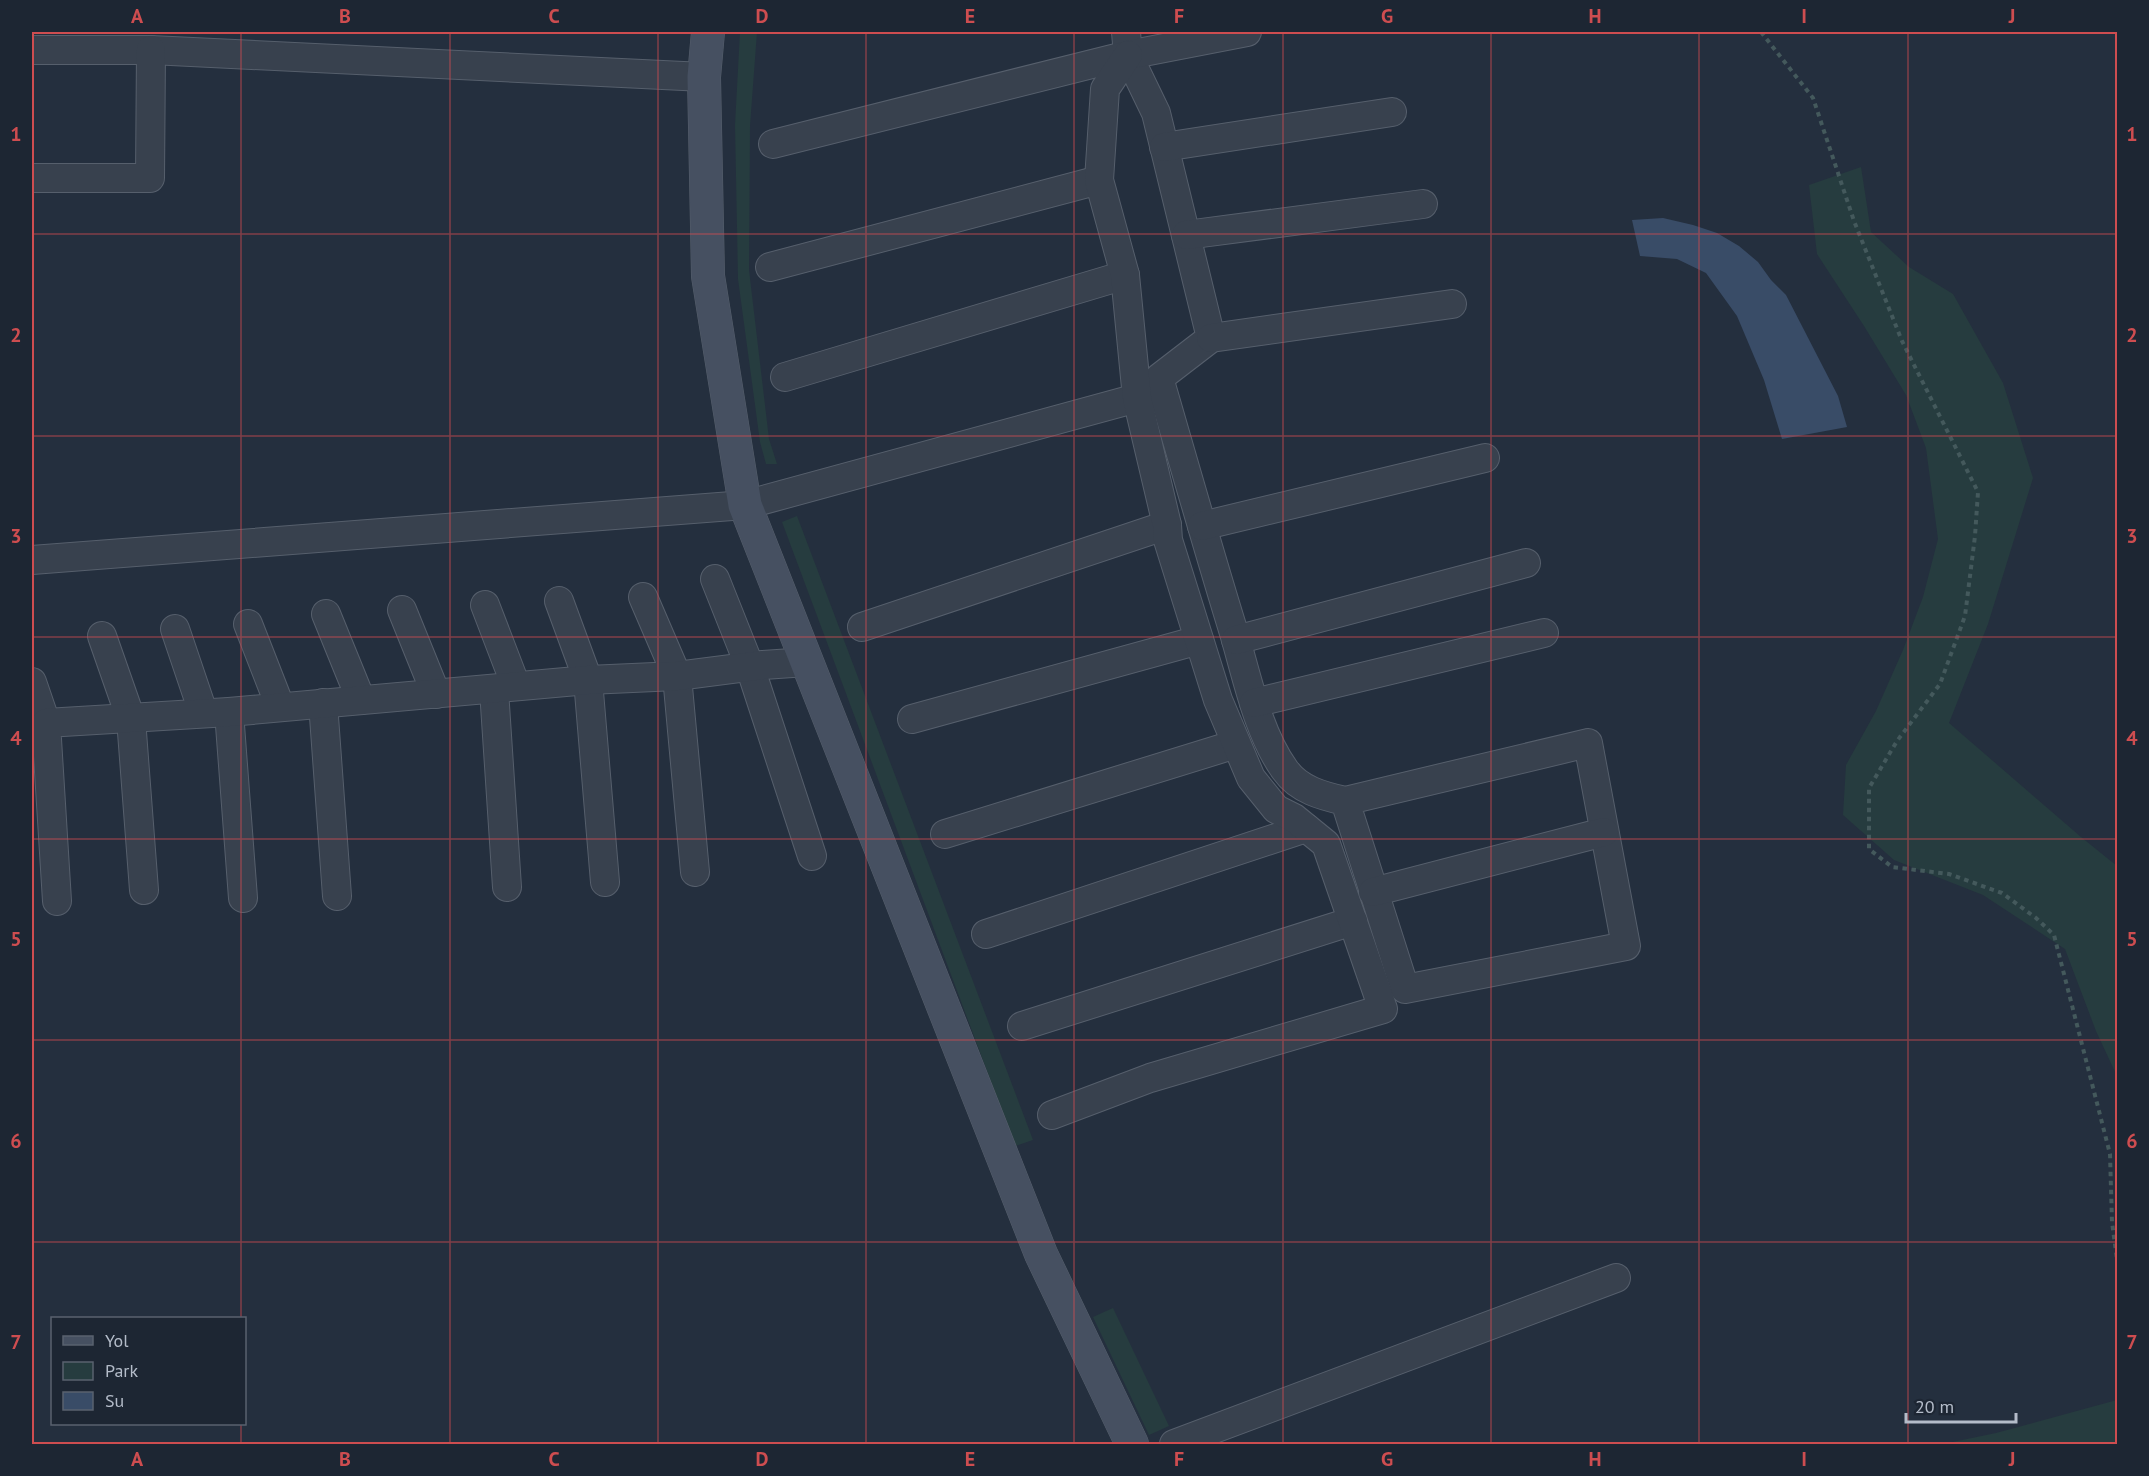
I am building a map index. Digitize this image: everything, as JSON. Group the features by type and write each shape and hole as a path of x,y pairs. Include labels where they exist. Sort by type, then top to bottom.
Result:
{"street":[{"path":"708,32 704,77 708,276 745,505 1041,1254 1132,1444"},
{"path":"773,144 1127,43 1247,32"},
{"path":"1127,43 1156,113 1211,338"},
{"path":"1052,1115 1149,1078 1383,1009 1326,844 1294,818 1276,809 1251,778 1218,700 1168,540 1167,525 1137,398 1125,275 1099,180 1105,89 1127,43"},
{"path":"32,51 151,50 704,77"},
{"path":"32,178 150,178 151,50"},
{"path":"1164,147 1392,112"},
{"path":"770,267 1099,180"},
{"path":"1186,235 1423,204"},
{"path":"785,376 1125,275"},
{"path":"1345,801 1405,989 1626,946 1588,743 1345,801 1312,793 1286,772 1271,744 1254,703 1159,378 1211,338 1452,304"},
{"path":"32,560 745,505 1137,398"},
{"path":"1202,526 1485,458"},
{"path":"862,627 1167,525"},
{"path":"1236,640 1526,563"},
{"path":"715,579 750,667 812,855"},
{"path":"643,597 677,675 695,872"},
{"path":"559,601 588,680 605,882"},
{"path":"485,605 505,688 507,887"},
{"path":"402,610 436,694"},
{"path":"326,614 361,700"},
{"path":"248,624 279,706"},
{"path":"175,628 216,712 243,898"},
{"path":"1254,703 1544,633"},
{"path":"102,636 131,719 144,890"},
{"path":"912,719 1199,640"},
{"path":"46,723 131,719 588,680 677,675 807,662"},
{"path":"32,682 46,723 57,901"},
{"path":"323,703 337,896"},
{"path":"945,834 1236,744"},
{"path":"986,934 1306,828"},
{"path":"1373,892 1604,832"},
{"path":"1022,1026 1353,921"},
{"path":"1174,1444 1616,1278"}],"path":[{"path":"1761,32 1813,98 1854,221 1902,340 1978,492 1965,616 1940,684 1897,741 1869,788 1869,849 1892,867 1949,874 2002,893 2036,918 2054,935 2110,1154 2112,1222 2118,1267"}],"green space":[{"path":"740,32 757,32 750,126 749,270 769,439 777,464 766,464 760,442 738,279 735,125"},
{"path":"1861,167 1871,232 1909,267 1953,294 2003,383 2033,478 1988,624 1949,723 2117,866 2117,1076 2096,1031 2065,949 1983,895 1894,860 1843,815 1846,765 1876,711 1903,650 1923,597 1938,539 1926,448 1906,395 1817,254 1809,185"},
{"path":"797,516 1033,1140 1015,1146 782,522"},
{"path":"1113,1308 1169,1426 1149,1435 1093,1317"},
{"path":"2117,1400 2117,1442 2109,1444 1943,1444 1996,1433"}],"water":[{"path":"1663,218 1717,233 1739,246 1758,262 1786,295 1838,396 1847,427 1782,439 1764,380 1737,316 1706,273 1677,259 1640,256 1632,220"}]}
